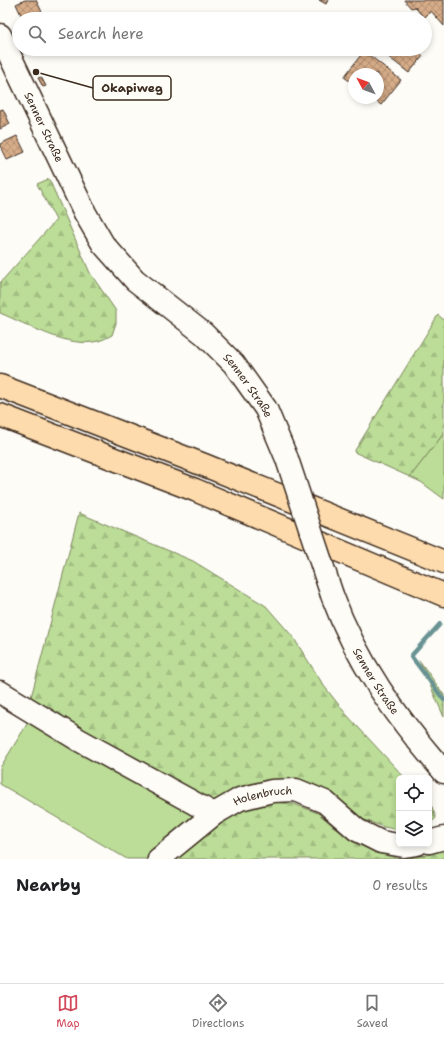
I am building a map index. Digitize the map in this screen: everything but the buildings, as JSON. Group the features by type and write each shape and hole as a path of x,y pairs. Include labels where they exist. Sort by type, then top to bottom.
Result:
{"highway":[{"path":"0,386 263,488 444,562"},
{"path":"0,415 194,490 444,595"}],"street":[{"name":"Senner Straße","path":"0,35 84,213 103,244 135,280 204,334 234,364 266,409 287,459 332,595 352,641 381,693 420,744 444,772"},
{"path":"0,692 79,740 214,814"},
{"name":"Holenbruch","path":"160,859 214,814 240,799 272,791 296,790 325,802 357,830 380,842 396,845"},
{"path":"432,841 444,838"}],"green space":[{"path":"49,179 90,273 116,311 116,323 112,335 100,341 87,343 61,339 0,313 0,283 56,220 37,184"},
{"path":"438,315 444,320 444,433 410,477 354,452"},
{"path":"444,433 444,499 421,482 410,477"},
{"path":"79,513 193,561 266,606 293,637 324,686 346,714 402,775 396,775 396,829 384,827 362,819 331,794 298,781 265,780 211,809 29,705"},
{"path":"419,660 444,695 444,717"},
{"path":"32,716 204,813 149,859 127,859 0,784 0,768"},
{"path":"274,802 294,804 318,813 350,840 375,852 400,859 170,859 241,808"},
{"path":"432,807 436,818 432,821"},
{"path":"444,850 444,859 404,859 432,854"}],"waterway":[{"path":"440,624 411,656 444,700"}],"place":[{"name":"Okapiweg","path":"36,72"}]}
